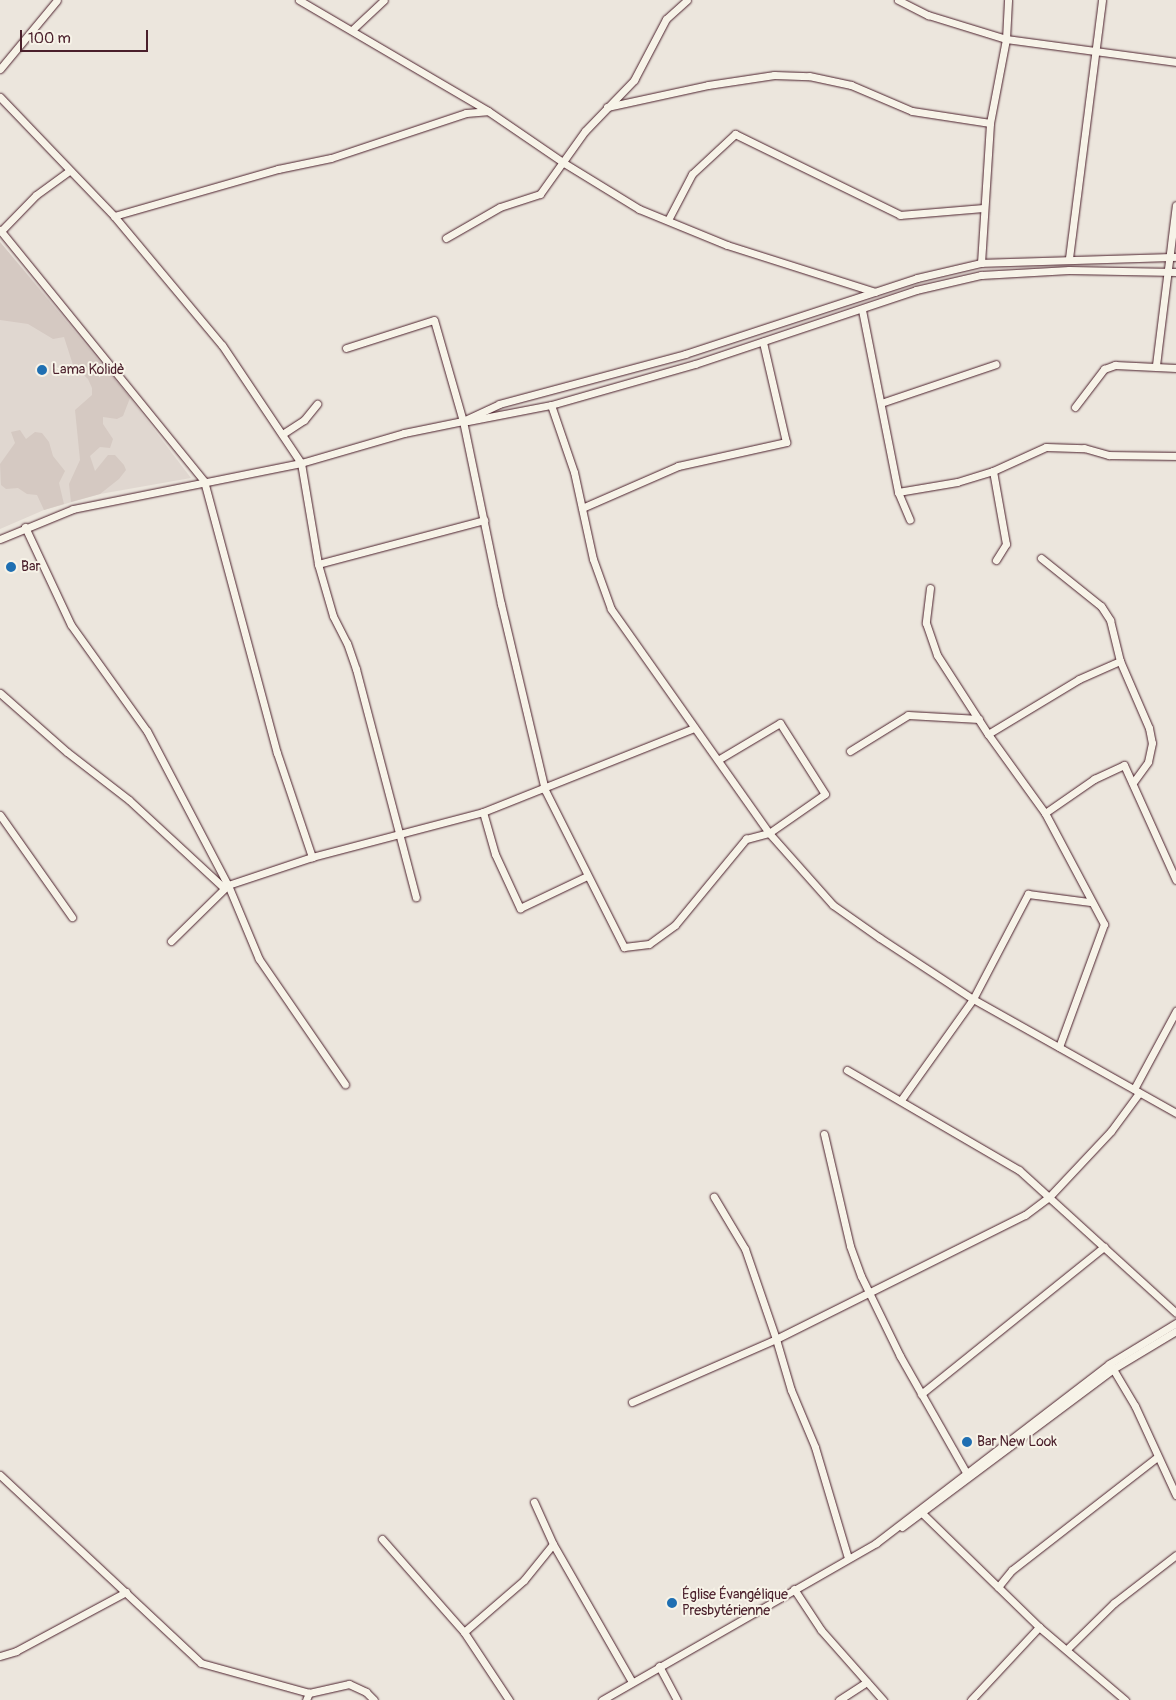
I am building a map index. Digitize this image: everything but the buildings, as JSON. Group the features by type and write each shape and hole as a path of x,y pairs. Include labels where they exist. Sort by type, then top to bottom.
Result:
{"street":[{"path":"0,68 57,0"},
{"path":"299,0 353,29 488,110 564,163 639,209 778,262 875,292"},
{"path":"353,29 384,0"},
{"path":"446,238 500,207 540,194 564,163 585,130 634,80 666,19 686,0"},
{"path":"898,0 928,16 1006,39 1176,62"},
{"path":"981,263 982,208 990,123 1006,39 1008,0"},
{"path":"1070,258 1102,0"},
{"path":"607,107 708,84 774,75 809,76 851,85 912,111 990,123"},
{"path":"0,97 39,135 69,171 114,216 222,345 284,432 301,462 318,564 333,616 348,642 356,669 398,836 416,898"},
{"path":"114,216 278,168 331,158 466,113 488,110"},
{"path":"668,220 692,174 736,134 900,215 982,208"},
{"path":"69,171 36,195 1,230 204,481 277,753 312,857"},
{"path":"1156,365 1166,271 1173,257 1176,206"},
{"path":"463,421 500,404 684,354 875,292 981,263 1070,258 1173,257"},
{"path":"0,539 24,527 73,509 301,462 404,433 463,421 500,417 551,405 763,342 862,310 916,290 981,275 1069,270 1176,272"},
{"path":"862,310 898,492 910,520"},
{"path":"346,348 434,320 463,421 501,604 545,790 624,947 648,944 675,925 746,839 769,833 825,794 780,722 718,760"},
{"path":"582,508 678,466 786,442 763,342"},
{"path":"881,403 996,364"},
{"path":"1075,407 1104,369 1115,365 1156,365 1176,368"},
{"path":"284,432 304,420 317,404"},
{"path":"551,405 582,508 593,559 611,609 661,676 675,703 769,833 833,905 974,999 1176,1113"},
{"path":"898,492 940,486 993,471 1046,447 1084,448 1109,455 1176,456"},
{"path":"993,471 1006,544 996,560"},
{"path":"318,564 484,520"},
{"path":"24,527 71,625 147,731 226,887 259,960 345,1084"},
{"path":"1041,558 1101,606 1110,620 1120,661 1149,728 1152,743 1148,762 1133,782"},
{"path":"930,588 926,623 937,655 988,734 1045,813 1090,902 1104,924 1059,1047"},
{"path":"988,734 1079,679 1120,661"},
{"path":"0,693 67,752 128,800 226,887"},
{"path":"850,751 908,715 979,719"},
{"path":"171,941 226,887 312,857 398,836 482,812 545,790 694,728"},
{"path":"1045,813 1094,779 1124,765 1176,880"},
{"path":"482,812 495,854 520,908 587,876"},
{"path":"0,815 72,917"},
{"path":"900,1100 974,999 1028,894 1090,902"},
{"path":"632,1402 776,1339 1025,1215 1050,1196 1111,1131 1136,1091 1176,1011"},
{"path":"847,1070 1019,1170 1050,1196 1176,1313"},
{"path":"824,1134 850,1246 869,1293 921,1394 966,1472"},
{"path":"714,1197 745,1249 776,1339 791,1390 815,1447 848,1558"},
{"path":"921,1394 1104,1246"},
{"path":"876,1543 1109,1364 1176,1323"},
{"path":"602,1700 876,1543 923,1514 1113,1369 1176,1331"},
{"path":"1113,1369 1135,1406 1176,1493"},
{"path":"998,1587 1012,1570 1158,1457"},
{"path":"0,1475 201,1662 307,1696 349,1684 366,1692 374,1700"},
{"path":"534,1502 553,1544 632,1682"},
{"path":"923,1514 1039,1628 1067,1649 1123,1700"},
{"path":"382,1539 464,1632 509,1700"},
{"path":"464,1632 524,1580 553,1544"},
{"path":"1067,1649 1114,1603 1176,1555"},
{"path":"794,1589 821,1630 883,1700"},
{"path":"0,1656 16,1651 126,1592"},
{"path":"970,1700 1039,1628"},
{"path":"660,1666 677,1700"},
{"path":"839,1700 867,1682"}],"shaded area":[{"path":"0,242 99,357 191,478 100,494 44,510 0,529"},
{"path":"0,242 130,398 123,416 117,419 103,417 103,424 113,439 110,448 100,447 90,456 95,471 108,455 115,455 126,470 119,479 100,494 71,502 69,484 80,460 75,410 92,395 92,388 88,379 73,365 64,337 53,339 28,324 0,320"},
{"path":"20,430 26,439 35,432 42,433 49,442 53,456 65,471 59,483 64,504 44,510 37,495 27,494 18,488 6,489 1,485 0,464 15,443 11,432"}],"place":[{"name":"Lama Kolidè","path":"42,370"},
{"name":"Bar","path":"11,567"},
{"name":"Bar New Look","path":"967,1442"},
{"name":"Église Évangélique Presbytérienne","path":"672,1603"}]}
